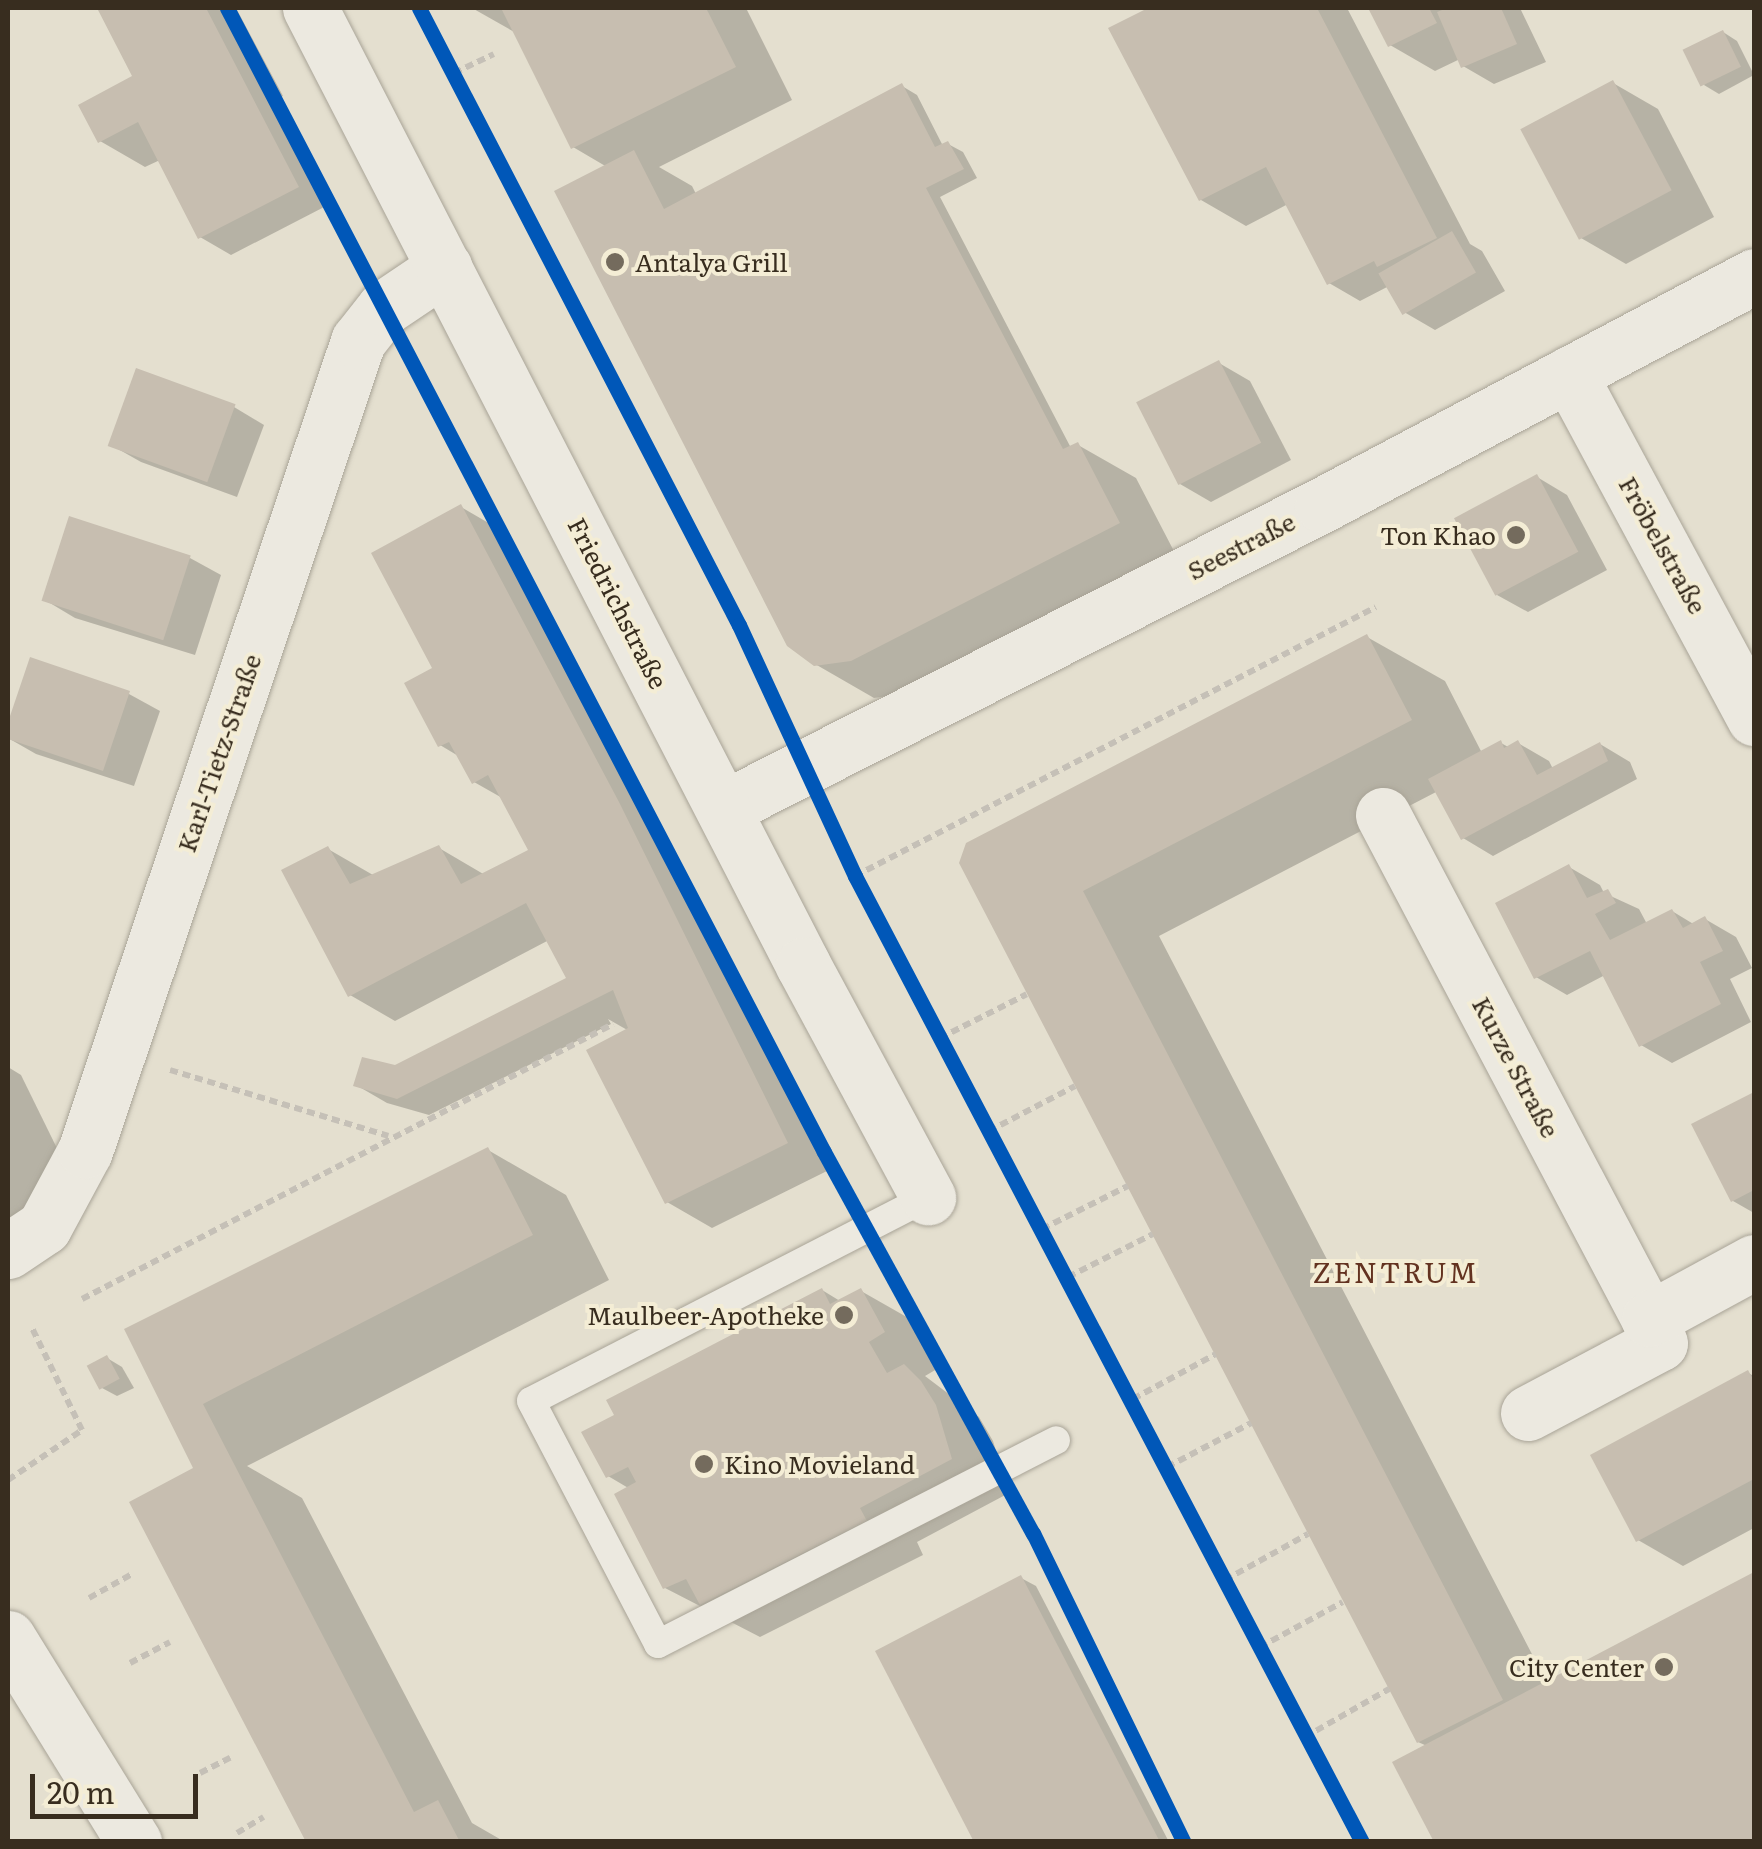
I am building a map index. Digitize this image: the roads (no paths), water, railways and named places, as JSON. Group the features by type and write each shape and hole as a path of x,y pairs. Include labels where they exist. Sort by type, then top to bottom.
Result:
{"street":[{"name":"Friedrichstraße","path":"310,8 928,1196"},
{"name":"Karl-Tietz-Straße","path":"8,1251 44,1227 85,1151 358,341 384,308 446,267"},
{"name":"Seestraße","path":"724,808 1322,505 1754,276"},
{"name":"Fröbelstraße","path":"1569,374 1754,718"},
{"name":"Kurze Straße","path":"1383,814 1650,1318"},
{"path":"1528,1413 1660,1343 1650,1318 1754,1262"},
{"path":"8,1638 134,1842"}],"lane":[{"path":"928,1196 532,1401 658,1644 1056,1440"}],"place":[{"name":"Antalya Grill","path":"615,262"},
{"name":"Ton Khao","path":"1516,535"},
{"name":"Maulbeer-Apotheke","path":"844,1315"},
{"name":"Kino Movieland","path":"704,1464"},
{"name":"City Center","path":"1664,1667"}],"district":[{"name":"ZENTRUM","path":"1396,1271"}]}
